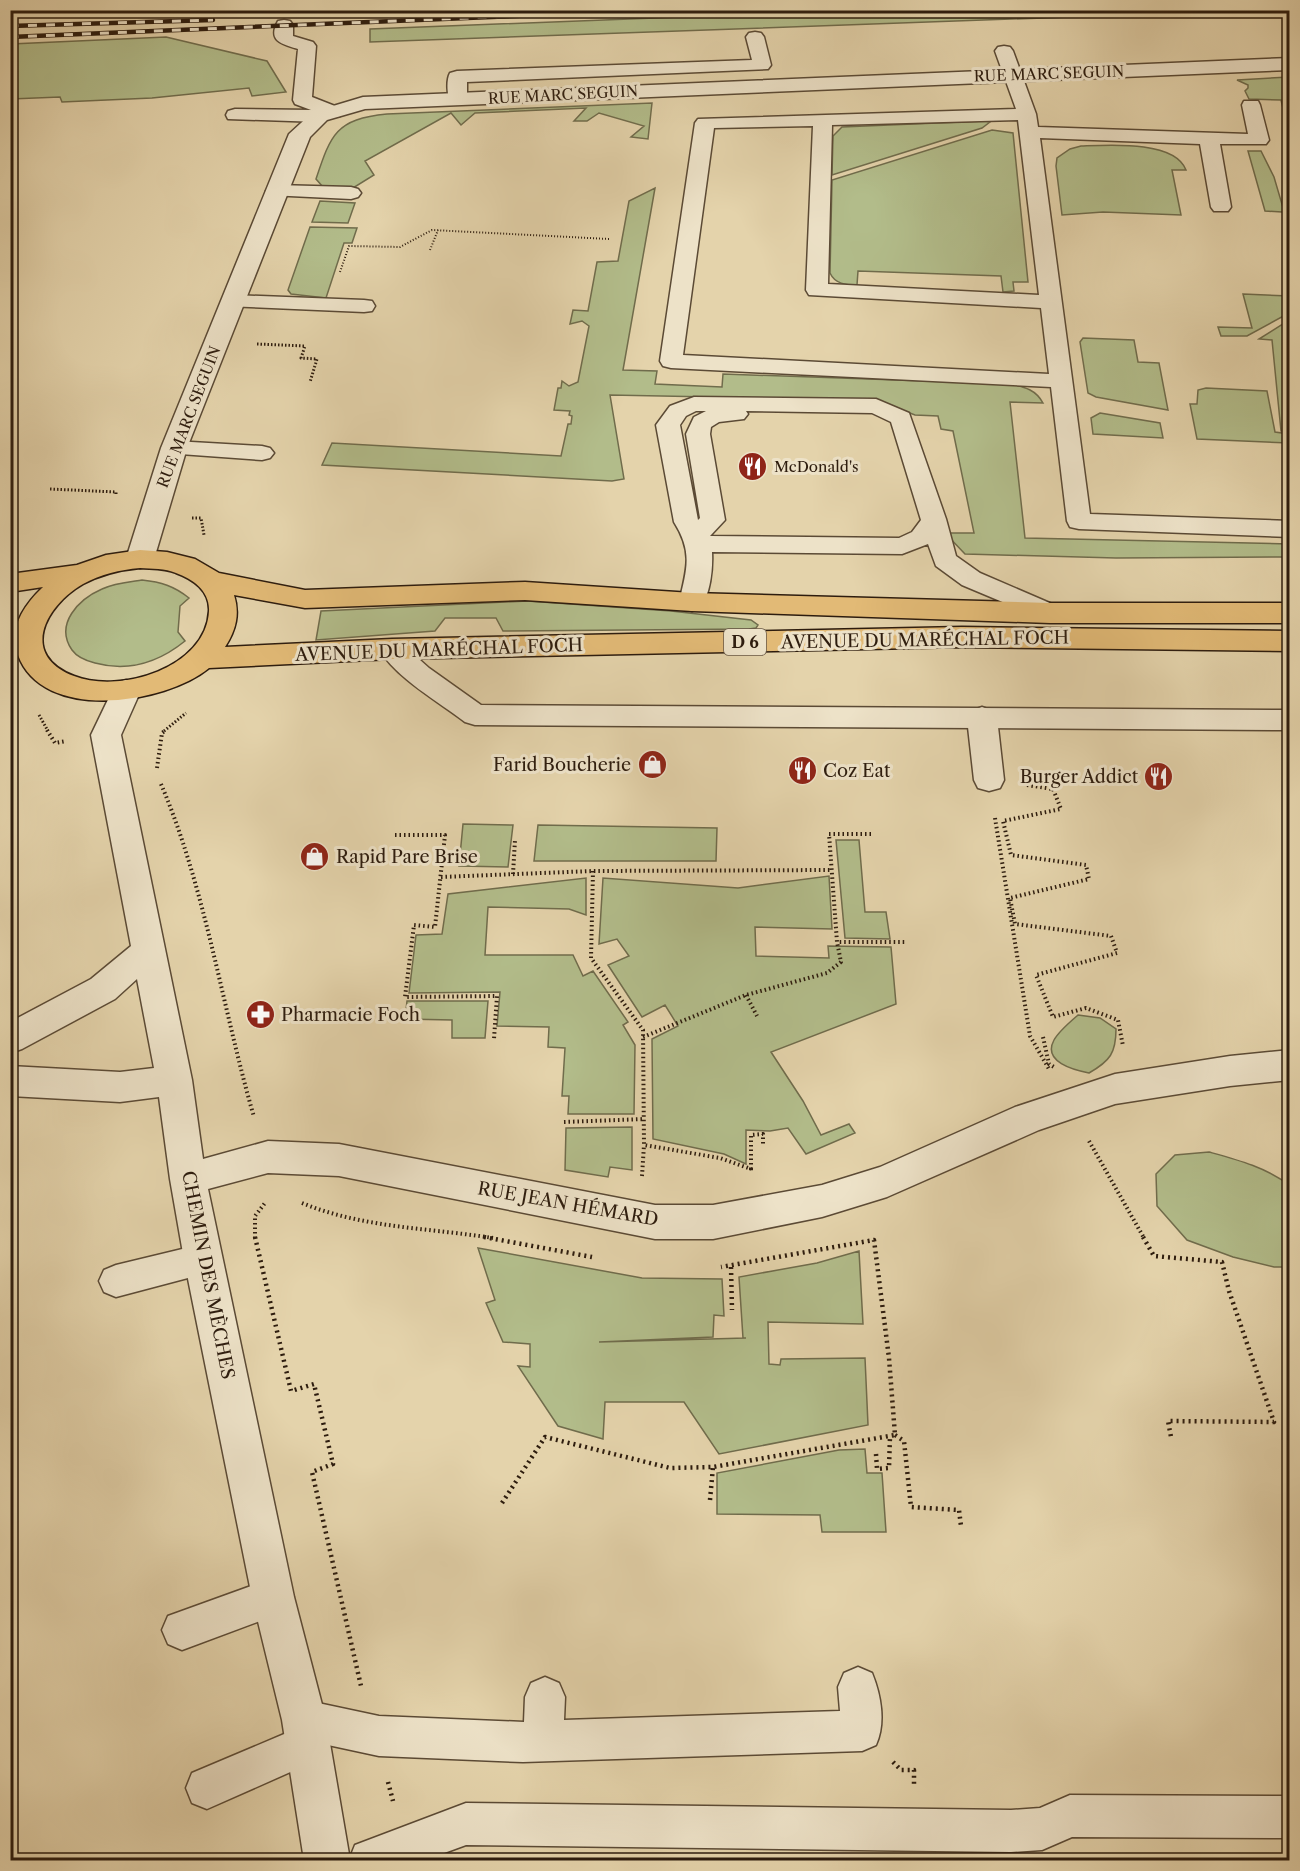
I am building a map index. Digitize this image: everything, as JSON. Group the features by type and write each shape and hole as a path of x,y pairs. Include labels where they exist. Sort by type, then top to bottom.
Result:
{"main road":[{"path":"10,583 87,570 114,562 140,559 168,561 192,569 210,581 223,597 225,617 218,638 201,658 180,673 163,680 126,690 96,691 69,686 22,657 31,619 43,600 63,583 87,570"},
{"name":"AVENUE DU MARÉCHAL FOCH","path":"210,581 305,599 525,591 692,602 1050,613 1290,613"},
{"name":"AVENUE DU MARÉCHAL FOCH","path":"201,658 392,649 962,638 1290,641"}],"street":[{"name":"RUE MARC SEGUIN","path":"140,559 174,448 276,191 300,134 327,114 363,103 458,99 752,76 1014,75 1290,64"},
{"name":"CHEMIN DES MÈCHES","path":"126,690 106,735 174,1080 188,1179 203,1259 273,1598 306,1732 327,1860"},
{"path":"982,718 988,780"},
{"path":"10,1039 103,989 148,951"},
{"name":"RUE JEAN HÉMARD","path":"188,1179 268,1157 291,1156 339,1160 655,1222 713,1222 822,1201 887,1181 1028,1118 1115,1089 1230,1071 1290,1065"},
{"path":"10,1082 120,1087 174,1080"}],"lane":[{"path":"284,25 284,39 307,46 302,100 327,114"},
{"path":"458,99 457,77 752,76 762,65 755,37"},
{"path":"1004,51 1014,75 1028,123 1078,521 1290,529"},
{"path":"489,56 491,76"},
{"path":"1061,381 671,361 705,123 823,120 1028,123 1259,140 1251,105"},
{"path":"235,115 327,114"},
{"path":"823,120 817,290 1049,302"},
{"path":"1209,138 1221,207"},
{"path":"276,191 351,193"},
{"path":"233,301 364,306"},
{"path":"692,602 702,557 698,539 686,522 668,425 672,415 694,404 876,406 901,418 945,560 971,579 1050,613"},
{"path":"174,448 262,453"},
{"path":"698,539 902,546 921,538 934,519"},
{"path":"392,649 420,675 475,715 1290,720"},
{"path":"116,1281 203,1259"},
{"path":"182,1630 273,1598"},
{"path":"207,1788 306,1732 543,1741 862,1731 858,1687"},
{"path":"543,1741 545,1697"},
{"path":"386,1854 466,1824 1011,1831 1042,1829 1070,1816 1290,1817"}],"path":[{"path":"329,304 349,246 400,247 432,230 609,239"},
{"path":"430,250 438,230"},
{"path":"295,346 305,346 301,358 317,359 310,382"},
{"path":"50,489 116,492 117,500"},
{"path":"154,733 162,733 157,776 172,808 196,891 239,1068 268,1157 274,1190 255,1216 254,1232 291,1391 314,1384 333,1464 312,1472 365,1703 379,1736 386,1854"},
{"path":"55,743 68,741"},
{"path":"1125,1056 1118,1020 1086,1008 1053,1017 1036,975 1117,953 1111,936 1015,924 1010,898 1089,879 1086,865 1011,855 1003,821 1061,809 1053,789 988,780 1030,1036 1154,1256 1222,1262 1229,1291 1274,1422 1168,1421 1171,1437"},
{"path":"643,1037 746,995 827,973 841,962 837,942 829,834 871,834"},
{"path":"395,835 445,836 435,927 414,925 405,997 497,996 494,1039"},
{"path":"513,874 515,840"},
{"path":"441,877 593,871 832,870"},
{"path":"593,871 591,958 643,1030 644,1168"},
{"path":"837,942 906,942"},
{"path":"746,995 757,1016"},
{"path":"1043,1037 1049,1064 1057,1069"},
{"path":"564,1122 644,1119"},
{"path":"754,1214 751,1135 763,1134 763,1145"},
{"path":"644,1144 720,1158 751,1169"},
{"path":"732,1267 732,1310"},
{"path":"876,1454 877,1468 889,1468 892,1435 889,1358"},
{"path":"502,1503 545,1437 670,1468 713,1467 892,1435 904,1441 911,1507 958,1510 961,1526"},
{"path":"710,1500 713,1467"}],"green space":[{"path":"863,10 1236,11 370,42 370,29"},
{"path":"166,37 267,61 286,92 252,96 249,88 152,98 62,102 60,97 11,99 11,44"},
{"path":"1290,77 1289,133 1281,100 1249,99 1245,91 1248,85 1237,80"},
{"path":"652,103 648,139 631,137 644,126 599,113 587,121 574,121 586,108 475,113 461,125 451,113 365,161 374,175 353,188 323,187 316,179 326,151 338,132 356,120 370,116"},
{"path":"990,122 982,128 832,175 833,136 842,127"},
{"path":"992,130 1013,133 1028,282 1013,282 1014,291 1003,292 1001,276 858,271 857,285 835,280 830,273 832,180"},
{"path":"1081,146 1140,146 1169,153 1179,160 1186,170 1172,170 1181,215 1103,212 1062,215 1057,158 1070,149"},
{"path":"1248,151 1261,151 1274,177 1284,211 1265,211"},
{"path":"655,188 623,370 657,371 655,384 722,387 723,374 1021,386 1033,392 1043,403 1010,402 1025,538 1289,544 1289,557 1116,558 965,554 945,533 974,533 953,431 941,429 938,416 915,415 876,400 610,395 624,479 612,481 322,465 332,443 561,456 572,416 569,415 570,411 554,410 558,388 561,388 562,381 569,386 578,382 589,326 582,321 570,324 573,310 588,311 597,262 618,261 629,201"},
{"path":"320,201 355,203 348,223 312,222"},
{"path":"310,227 357,228 352,243 344,243 326,298 291,294 288,290"},
{"path":"1243,294 1289,296 1289,313 1247,336 1221,336 1218,327 1252,328"},
{"path":"1289,320 1289,431 1281,431 1272,340 1259,339"},
{"path":"1083,338 1134,340 1138,362 1159,363 1168,410 1096,397 1088,393 1080,342"},
{"path":"1206,388 1267,391 1275,432 1289,434 1289,443 1197,439 1190,404 1197,404 1198,390"},
{"path":"1100,413 1160,423 1163,438 1093,434 1091,418"},
{"path":"142,580 167,585 189,598 180,606 178,632 185,641 165,655 131,666 107,666 82,658 74,652 67,640 66,631 72,613 78,606 93,593 107,587"},
{"path":"527,601 671,611 751,620 758,625 756,628 749,629 503,631 496,618 445,618 435,631 316,640 321,611"},
{"path":"463,824 513,825 508,867 459,866"},
{"path":"538,825 717,828 716,861 534,861"},
{"path":"836,840 859,840 865,912 886,912 890,939 845,938"},
{"path":"829,876 832,929 755,927 756,956 829,958 828,946 891,947 896,1004 771,1052 803,1101 821,1135 849,1124 855,1133 806,1154 788,1128 770,1131 746,1130 746,1164 724,1154 653,1139 652,1039 678,1026 665,1005 642,1017 608,965 629,956 617,939 599,944 603,878 738,888"},
{"path":"586,878 586,915 569,909 488,907 485,955 573,955 583,976 593,971 628,1022 623,1025 635,1045 634,1114 568,1114 569,1096 562,1096 565,1048 548,1047 549,1027 497,1026 500,992 409,993 416,935 442,934 448,894"},
{"path":"407,1001 488,1001 485,1038 452,1038 452,1020 405,1019"},
{"path":"1078,1015 1100,1018 1116,1029 1115,1044 1110,1056 1089,1073 1061,1064 1052,1054 1051,1048 1056,1037"},
{"path":"632,1127 632,1170 610,1167 608,1177 565,1170 566,1128"},
{"path":"1209,1152 1261,1169 1289,1185 1289,1267 1274,1267 1233,1257 1187,1240 1157,1206 1156,1174 1175,1155"},
{"path":"478,1248 642,1278 722,1279 724,1316 714,1315 713,1337 599,1342 746,1338 743,1338 739,1277 817,1263 859,1251 863,1324 768,1322 769,1364 780,1365 781,1359 865,1358 868,1425 719,1454 684,1402 605,1402 603,1439 558,1426 518,1366 530,1367 530,1344 503,1342 486,1303 495,1300"},
{"path":"865,1449 867,1473 882,1473 886,1532 822,1532 820,1515 717,1514 717,1473 839,1450"}],"railway":[{"path":"199,12 249,10"},
{"path":"10,37 660,10"},
{"path":"10,26 213,20"}],"place":[{"name":"McDonald's","path":"753,467"},
{"name":"Farid Boucherie","path":"652,765"},
{"name":"Coz Eat","path":"802,771"},
{"name":"Burger Addict","path":"1159,777"},
{"name":"Rapid Pare Brise","path":"315,857"},
{"name":"Pharmacie Foch","path":"260,1015"}]}
